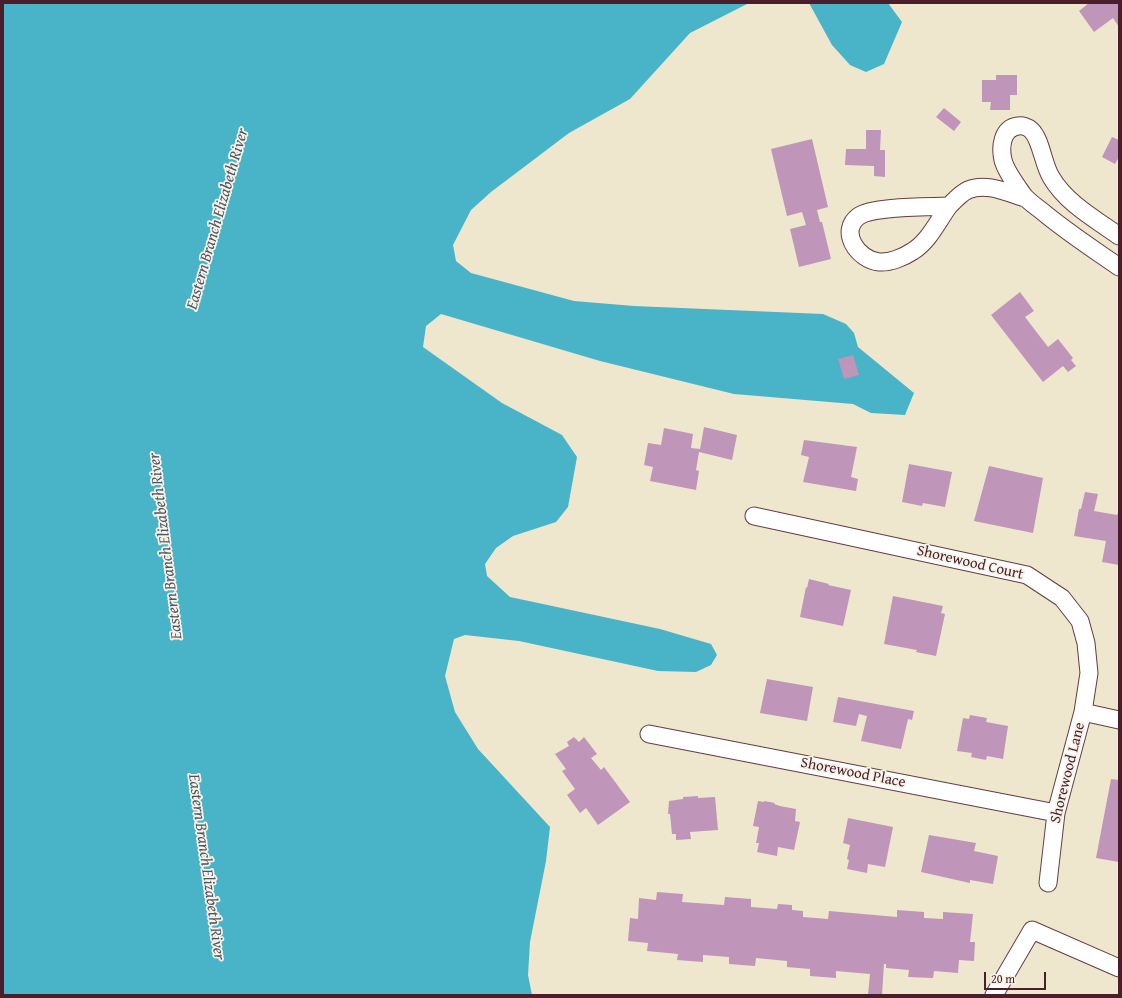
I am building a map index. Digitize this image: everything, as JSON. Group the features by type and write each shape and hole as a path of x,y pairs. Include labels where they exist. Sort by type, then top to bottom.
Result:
{"street":[{"path":"1119,236 1067,198 1051,178 1044,163 1038,139 1031,130 1022,125 1013,126 1006,132 1002,143 1003,160 1009,174 1026,198 1053,220 1119,267"},
{"path":"949,206 876,210 859,216 854,221 850,230 851,239 858,252 867,259 880,262 895,260 914,251 926,238 949,206 967,190 980,187 993,188 1026,198"},
{"name":"Shorewood Court","path":"754,516 1027,575 1062,598 1080,621 1086,643 1089,673 1083,712"},
{"path":"1083,712 1119,720"},
{"name":"Shorewood Lane","path":"1048,883 1056,813 1083,712"},
{"name":"Shorewood Place","path":"649,734 1056,813"},
{"path":"994,995 1032,930 1119,968"}],"water":[{"name":"Eastern Branch Elizabeth River","path":"3,3 749,3 690,33 630,99 569,133 491,192 471,210 453,245 456,261 471,273 574,301 634,306 823,314 846,324 854,333 858,347 914,393 905,415 871,413 853,404 734,394 600,361 441,314 426,326 423,347 502,403 562,435 577,457 568,507 556,522 513,536 496,548 485,564 487,576 510,597 660,629 711,644 717,655 711,665 696,672 658,671 519,641 465,635 454,639 445,676 455,712 478,749 550,827 546,861 530,942 528,975 532,995 3,995"},
{"path":"809,3 888,3 902,22 884,64 866,72 850,65 832,45"}],"building":[{"path":"1089,3 1119,3 1119,27 1113,18 1094,32 1079,11"},
{"path":"996,75 1017,75 1017,95 1010,95 1010,110 990,110 991,102 982,102 982,80 996,80"},
{"path":"944,108 961,122 954,131 936,117"},
{"path":"866,130 881,130 880,150 885,150 885,177 874,176 874,166 845,165 846,149 866,149"},
{"path":"1112,137 1119,140 1119,157 1115,164 1102,157"},
{"path":"812,139 828,207 817,210 820,222 822,222 831,259 799,267 790,229 806,225 802,212 787,216 771,149"},
{"path":"1020,292 1034,311 1025,317 1048,347 1058,339 1073,358 1071,360 1076,366 1068,372 1063,366 1043,382 991,315"},
{"path":"853,355 859,375 844,379 838,359"},
{"path":"704,427 737,435 732,460 699,452 696,470 699,471 696,490 650,481 653,467 644,465 648,443 661,445 664,428 693,434 691,448 700,449"},
{"path":"804,440 857,447 851,477 858,479 856,491 803,482 809,457 801,455"},
{"path":"909,464 952,472 945,507 923,503 922,506 902,502"},
{"path":"989,466 1043,478 1033,533 974,521"},
{"path":"1085,492 1098,494 1094,511 1117,515 1119,511 1119,565 1102,562 1106,541 1074,536 1079,509 1081,509"},
{"path":"809,579 851,590 843,626 800,617"},
{"path":"893,596 943,606 941,613 945,614 936,656 916,652 917,650 884,644"},
{"path":"767,679 813,687 807,721 760,713"},
{"path":"838,697 914,711 912,720 908,719 901,749 861,741 867,716 859,714 856,726 833,722"},
{"path":"970,715 987,718 986,722 1008,726 1003,759 987,756 986,760 971,757 972,753 957,751 963,718 969,719"},
{"path":"574,737 579,742 584,737 597,754 591,758 601,770 604,767 630,802 598,825 586,808 580,813 567,795 575,789 562,771 566,769 555,754 569,746 567,742"},
{"path":"1111,779 1119,780 1119,862 1096,858"},
{"path":"698,796 698,798 715,797 718,830 690,832 691,839 676,840 676,834 672,834 670,814 668,814 669,801 683,799 683,797"},
{"path":"758,801 775,803 774,804 780,806 796,809 795,821 800,822 794,850 778,847 777,856 757,852 759,843 756,843 759,827 753,826"},
{"path":"848,818 893,827 885,867 868,864 867,873 847,869 849,860 847,859 850,845 843,843"},
{"path":"929,835 976,843 974,851 998,856 993,884 970,880 970,883 921,872"},
{"path":"657,892 683,894 682,902 724,905 725,897 751,899 751,907 777,909 778,904 792,905 792,910 803,911 803,917 828,919 829,911 897,917 897,910 924,912 924,918 943,919 943,912 973,914 970,942 975,942 974,961 959,960 958,973 934,971 933,978 908,977 909,970 886,968 886,964 884,964 882,995 868,995 870,974 836,971 836,978 810,976 810,969 787,967 787,961 756,958 755,966 729,964 729,957 703,955 703,962 677,960 678,954 647,951 648,943 628,941 630,918 638,919 639,898 656,900"}]}
